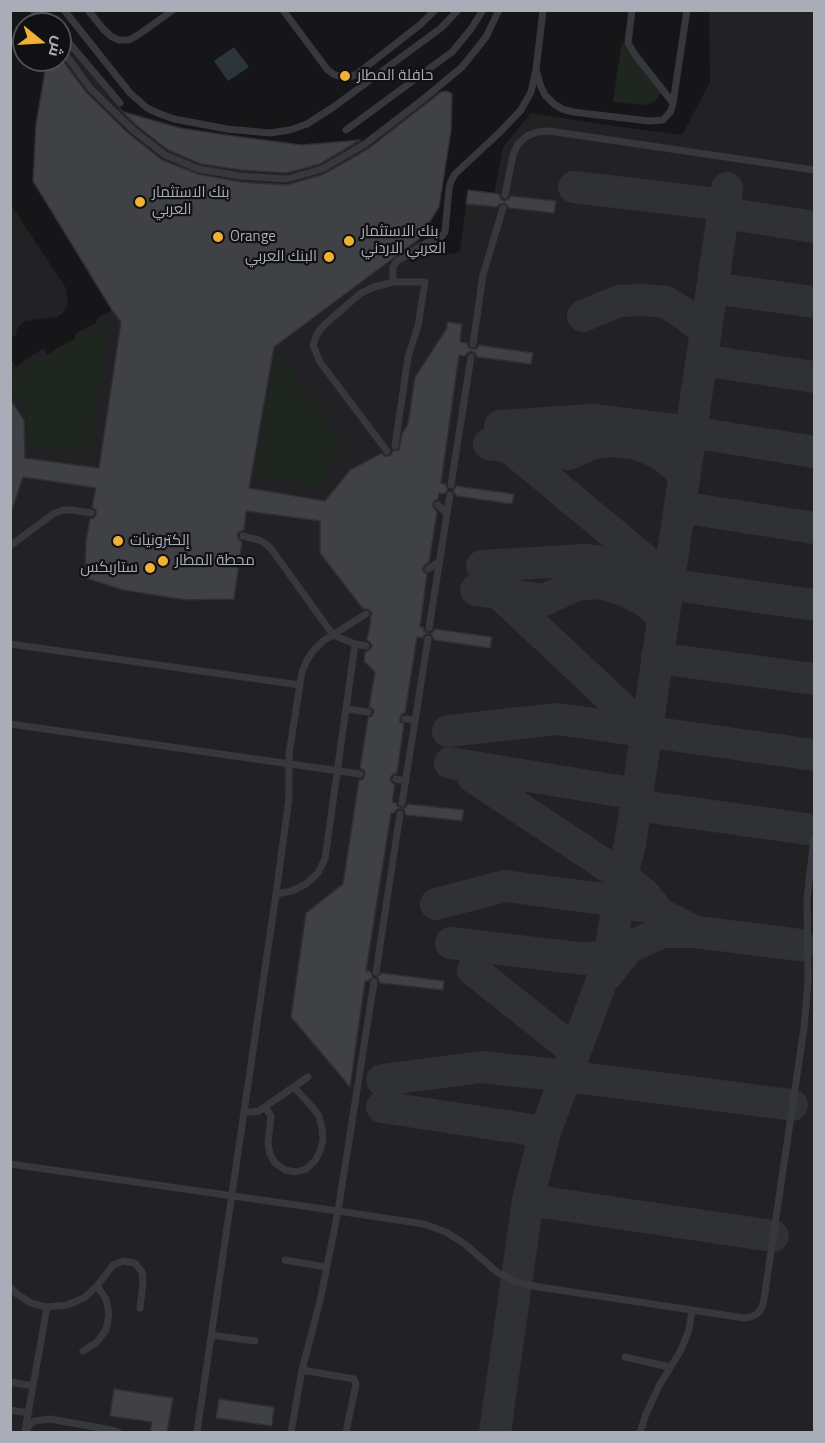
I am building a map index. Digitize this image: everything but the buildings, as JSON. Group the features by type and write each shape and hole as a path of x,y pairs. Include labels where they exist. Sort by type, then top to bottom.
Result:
{"lane":[{"path":"64,10 130,93 147,108 174,119 227,129 270,133 290,130 307,124 332,108 441,28 458,10"},
{"path":"88,10 112,37 119,40 129,40 138,35 172,10"},
{"path":"283,10 327,69 333,75 341,77 357,74 421,24 435,10"},
{"path":"346,130 452,52 483,10"},
{"path":"72,63 90,88 132,129 165,155 199,169 240,176 287,179 322,169 331,164 365,144 421,101 462,68 486,37 499,10"},
{"path":"393,282 393,267 397,261 442,236 446,226 448,189 459,169 521,110 531,92 543,10"},
{"path":"632,10 628,44 673,103"},
{"path":"536,70 545,95 562,109 656,122 663,120 668,116 673,103 687,10"},
{"path":"72,46 120,103"},
{"path":"505,195 513,155 518,144 527,136 549,131 814,170"},
{"path":"473,344 483,275 503,208"},
{"path":"387,451 320,362 313,345 324,325 361,293 393,282 425,282 418,326 408,357 395,446"},
{"path":"451,485 471,357"},
{"path":"429,628 450,495"},
{"path":"438,505 447,514"},
{"path":"10,546 53,514 63,510 91,513"},
{"path":"243,536 259,540 272,550 333,635 366,646"},
{"path":"428,568 439,562"},
{"path":"196,1432 276,894 289,798 288,763 302,672 307,660 323,641 366,614"},
{"path":"402,803 428,639"},
{"path":"10,644 300,685"},
{"path":"276,894 292,891 306,884 318,873 325,859 355,644"},
{"path":"415,653 425,655"},
{"path":"346,709 369,712"},
{"path":"405,719 415,720"},
{"path":"10,724 360,774"},
{"path":"396,779 406,781"},
{"path":"376,972 400,814"},
{"path":"10,1164 424,1224 446,1232 465,1244 498,1273 516,1282 744,1318 751,1317 758,1313 762,1306 807,1003 807,899 814,838"},
{"path":"291,1432 302,1370 320,1301 338,1211 374,982"},
{"path":"244,1112 252,1112 265,1107 308,1077"},
{"path":"265,1107 271,1116 268,1143 275,1163 285,1170 296,1172 306,1169 315,1161 320,1151 323,1140 322,1128 319,1116 294,1087"},
{"path":"285,1260 326,1267"},
{"path":"10,1287 31,1303 47,1307 67,1305 84,1298 97,1286 113,1265 124,1261 135,1263 142,1272 140,1308"},
{"path":"83,1351 96,1343 106,1330 109,1314 106,1299 97,1286"},
{"path":"25,1432 47,1307"},
{"path":"640,1432 659,1386 681,1350 689,1330 693,1310"},
{"path":"211,1335 255,1341"},
{"path":"625,1356 670,1367"},
{"path":"302,1370 354,1379 356,1384 346,1432"},
{"path":"10,1382 33,1386"},
{"path":"10,1410 29,1413"},
{"path":"25,1432 30,1424 42,1419 117,1432"}],"shaded area":[{"path":"709,11 814,11 814,1432 11,1432 10,359 16,367 43,348 49,357 54,354 55,349 75,339 75,334 96,323 97,318 112,310 33,181 36,124 45,72 72,72 72,51 124,112 180,128 302,145 364,140 425,93 447,91 452,94 451,131 439,207 419,239 421,249 454,254 460,251 468,190 494,194 503,147 531,113 682,135 710,82"},
{"path":"622,41 661,93 655,101 645,105 613,102"},
{"path":"234,47 249,67 228,81 214,61"},
{"path":"11,205 66,288 68,301 62,314 56,317 25,321 11,339"},
{"path":"110,319 90,454 29,446 27,417 11,393 11,375"},
{"path":"277,351 347,449 329,465 323,489 253,475"}],"taxiway":[{"path":"574,187 725,205"},
{"path":"495,1432 528,1200 545,1132 610,955 622,876 630,844 727,188"},
{"path":"724,213 814,227"},
{"path":"712,288 814,302"},
{"path":"583,316 619,301 666,302 706,331"},
{"path":"702,360 814,377"},
{"path":"500,426 592,420 691,432 814,452"},
{"path":"489,444 569,454 591,444 614,441 633,443 666,458 685,475"},
{"path":"515,452 669,580"},
{"path":"680,507 814,528"},
{"path":"482,566 585,560 655,568"},
{"path":"476,590 544,600 576,585 600,583 644,600 663,616"},
{"path":"668,584 814,605"},
{"path":"500,594 646,731"},
{"path":"657,658 814,679"},
{"path":"448,731 557,719 814,755"},
{"path":"450,763 637,794"},
{"path":"473,777 622,876 645,895 660,914 696,932"},
{"path":"635,805 814,830"},
{"path":"436,904 505,886 619,901 640,906"},
{"path":"607,975 628,948 662,932 696,932 800,945"},
{"path":"451,943 585,959 610,955 627,948"},
{"path":"473,970 575,1051"},
{"path":"382,1080 481,1067 792,1105"},
{"path":"382,1107 545,1132"},
{"path":"528,1200 773,1236"}],"place":[{"name":"حافلة المطار","path":"345,76"},
{"name":"بنك الاستثمار العربي","path":"140,202"},
{"name":"Orange","path":"218,237"},
{"name":"بنك الاستثمار العربي الاردني","path":"349,241"},
{"name":"البنك العربي","path":"329,257"},
{"name":"إلكترونيات","path":"118,541"},
{"name":"محطة المطار","path":"163,561"},
{"name":"ستاربكس","path":"150,568"}]}
